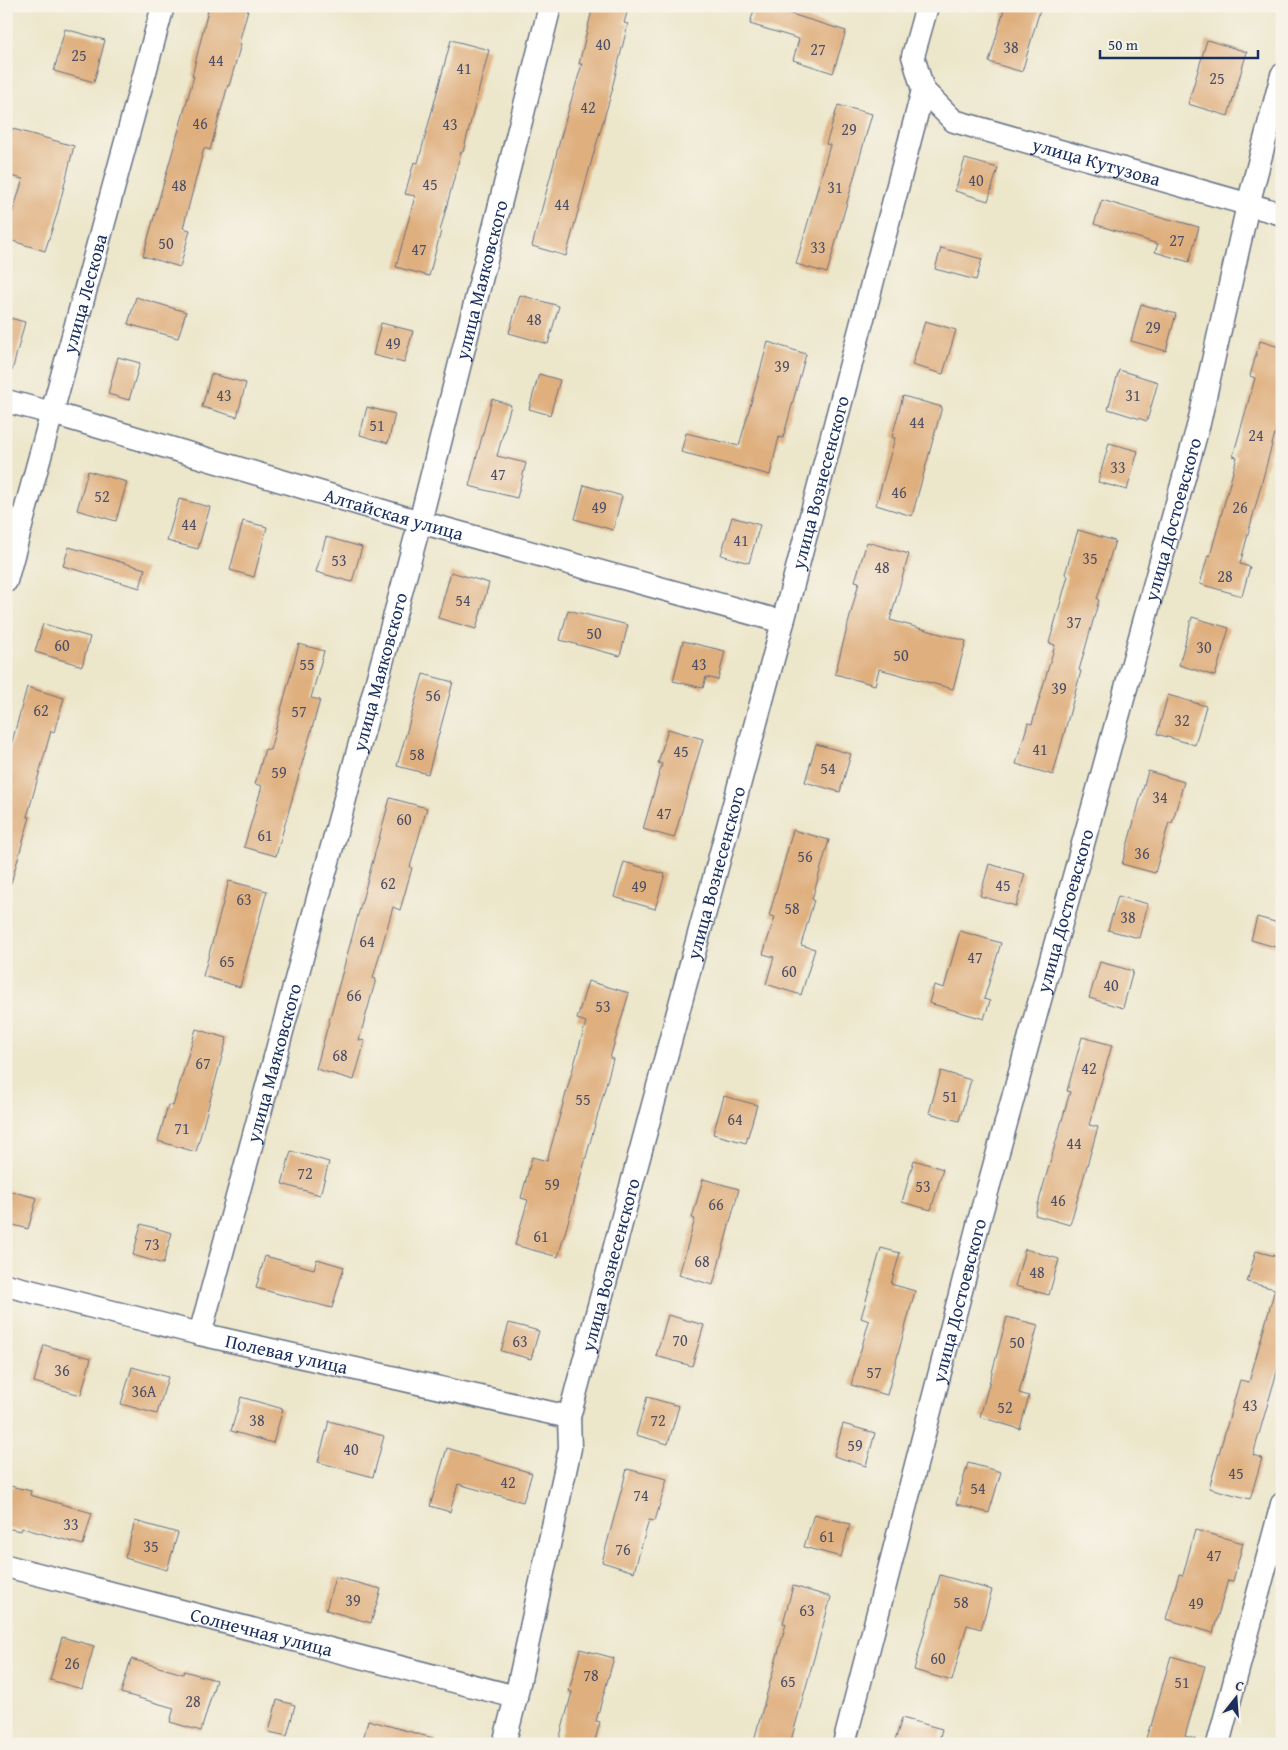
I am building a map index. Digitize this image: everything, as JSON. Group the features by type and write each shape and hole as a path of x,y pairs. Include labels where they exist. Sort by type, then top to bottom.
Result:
{"street":[{"name":"улица Лескова","path":"6,581 162,6"},
{"name":"улица Маяковского","path":"200,1334 420,522 550,6"},
{"path":"923,90 913,56 927,6"},
{"name":"улица Достоевского","path":"844,1744 979,1221 1200,423 1248,205 1282,75"},
{"name":"улица Кутузова","path":"923,90 954,121 1282,214"},
{"name":"улица Вознесенского","path":"504,1744 516,1698 570,1448 569,1417 783,622 923,90"},
{"name":"Алтайская улица","path":"6,401 420,522 783,622"},
{"name":"Полевая улица","path":"6,1285 200,1334 569,1417"},
{"path":"1218,1744 1282,1504"},
{"name":"Солнечная улица","path":"6,1566 516,1698"}],"building":[{"path":"209,6 249,6 239,43 241,44 210,150 204,148 183,228 190,230 180,267 143,256 194,76 192,76"},
{"path":"593,6 629,6 624,23 628,24 613,88 566,256 532,246 582,64 579,64"},
{"path":"755,6 765,6 846,31 833,73 793,60 799,39 750,24"},
{"path":"1005,6 1041,6 1022,72 989,62"},
{"path":"65,29 105,40 94,82 54,71"},
{"path":"451,40 489,50 429,276 396,267 415,196 405,194 414,162 418,163"},
{"path":"1207,40 1247,52 1228,116 1188,104"},
{"path":"838,105 872,114 827,273 796,264 830,145 826,144"},
{"path":"6,127 74,146 57,214 45,251 6,239 6,233 23,179 6,175"},
{"path":"965,159 998,168 988,201 955,191"},
{"path":"1102,200 1199,227 1189,262 1155,252 1158,244 1094,224"},
{"path":"941,248 982,259 976,280 935,269"},
{"path":"520,295 559,306 548,344 509,333"},
{"path":"136,297 186,312 178,338 128,324"},
{"path":"1141,304 1176,314 1166,351 1131,341"},
{"path":"6,317 25,322 12,371 6,370"},
{"path":"925,321 956,330 943,374 912,365"},
{"path":"381,323 413,331 404,363 373,355"},
{"path":"1260,341 1282,348 1282,407 1240,564 1250,567 1242,596 1200,584 1208,555 1210,556 1237,457 1233,456 1255,378 1250,376"},
{"path":"768,342 806,354 783,438 779,437 770,475 681,452 686,433 739,446"},
{"path":"118,357 140,363 129,400 108,394"},
{"path":"1119,370 1158,382 1147,421 1108,409"},
{"path":"211,374 246,383 237,417 202,407"},
{"path":"539,374 560,380 550,415 529,409"},
{"path":"903,396 942,407 912,516 876,505 895,438 892,437"},
{"path":"492,399 511,405 497,456 526,463 517,498 469,486"},
{"path":"367,407 395,414 388,443 360,435"},
{"path":"1109,443 1138,451 1127,490 1098,482"},
{"path":"88,471 127,482 116,521 77,510"},
{"path":"584,485 622,496 613,530 575,519"},
{"path":"179,499 210,507 198,549 167,541"},
{"path":"732,517 760,525 749,563 721,555"},
{"path":"243,521 267,527 254,577 230,570"},
{"path":"1078,530 1115,541 1097,599 1099,600 1079,670 1081,671 1053,775 1016,764 1028,723 1032,724 1055,645 1049,643 1068,576 1065,574"},
{"path":"326,537 362,547 352,582 316,572"},
{"path":"867,542 909,554 890,620 966,641 953,689 879,669 875,685 835,674 859,582 855,581"},
{"path":"69,547 145,569 140,588 63,566"},
{"path":"451,572 489,583 476,629 438,618"},
{"path":"568,610 628,625 620,656 560,640"},
{"path":"1192,617 1229,628 1215,676 1179,665"},
{"path":"43,624 90,637 82,666 35,652"},
{"path":"683,641 725,651 718,680 706,677 703,688 673,681"},
{"path":"299,644 324,651 311,698 320,700 276,856 244,847 262,786 255,784 265,749 270,750"},
{"path":"423,674 453,682 428,774 397,766"},
{"path":"27,687 64,698 54,732 51,731 27,817 30,817 11,883 6,883 6,764"},
{"path":"1168,695 1206,706 1195,745 1157,734"},
{"path":"668,729 703,739 674,838 643,829 662,764 658,763"},
{"path":"816,744 851,754 840,792 805,782"},
{"path":"1148,771 1184,782 1172,823 1169,822 1155,873 1122,864"},
{"path":"390,798 427,808 400,910 393,907 373,978 376,979 359,1040 365,1041 354,1080 316,1069"},
{"path":"793,830 829,840 801,945 815,949 801,995 766,984 774,957 763,954 775,917 769,916"},
{"path":"624,862 665,874 655,909 614,897"},
{"path":"989,864 1025,874 1016,906 980,896"},
{"path":"229,881 267,891 240,987 203,976"},
{"path":"1118,896 1148,904 1139,938 1108,930"},
{"path":"1257,917 1282,924 1282,949 1251,940"},
{"path":"960,931 1001,943 984,999 990,1001 984,1019 929,1003 934,985 944,988"},
{"path":"1100,962 1133,971 1123,1008 1089,998"},
{"path":"588,981 629,993 610,1058 613,1059 558,1257 515,1245 528,1200 521,1198 532,1157 547,1161 586,1022 577,1019"},
{"path":"196,1029 227,1038 196,1152 158,1141 168,1105 173,1106"},
{"path":"1082,1037 1112,1045 1089,1125 1098,1127 1070,1225 1035,1215 1070,1092 1067,1091"},
{"path":"941,1071 971,1080 959,1121 929,1113"},
{"path":"724,1096 757,1105 746,1143 713,1134"},
{"path":"291,1151 329,1162 320,1195 282,1184"},
{"path":"914,1160 943,1169 931,1210 902,1202"},
{"path":"703,1179 739,1189 713,1285 679,1275 695,1219 692,1218"},
{"path":"6,1190 37,1198 28,1229 6,1223"},
{"path":"141,1224 172,1233 163,1264 133,1255"},
{"path":"881,1248 900,1253 891,1284 915,1291 887,1395 851,1385 869,1321 861,1318"},
{"path":"1025,1249 1059,1259 1049,1295 1015,1286"},
{"path":"1256,1251 1282,1258 1282,1369 1278,1368 1253,1455 1262,1458 1250,1499 1209,1488 1240,1380 1249,1382 1275,1289 1247,1282"},
{"path":"265,1256 314,1269 317,1259 344,1267 332,1308 256,1288"},
{"path":"668,1315 704,1325 692,1366 656,1356"},
{"path":"1007,1317 1038,1325 1019,1393 1029,1396 1020,1429 980,1417"},
{"path":"509,1323 539,1331 531,1359 501,1351"},
{"path":"44,1345 91,1358 81,1395 34,1382"},
{"path":"132,1367 168,1377 157,1414 121,1404"},
{"path":"241,1397 283,1409 273,1443 231,1431"},
{"path":"647,1397 679,1406 668,1444 636,1435"},
{"path":"329,1421 384,1436 373,1477 318,1462"},
{"path":"843,1424 875,1433 866,1466 834,1456"},
{"path":"447,1448 532,1473 523,1502 458,1484 450,1512 430,1506"},
{"path":"968,1463 1001,1472 989,1513 956,1504"},
{"path":"627,1469 667,1479 655,1521 649,1520 634,1572 602,1562"},
{"path":"6,1485 31,1491 30,1495 92,1513 83,1545 22,1528 21,1531 6,1528"},
{"path":"814,1514 850,1524 841,1557 804,1547"},
{"path":"135,1521 178,1533 167,1570 125,1558"},
{"path":"1195,1530 1243,1543 1233,1581 1228,1580 1213,1633 1166,1619 1179,1574 1183,1575"},
{"path":"940,1575 992,1590 981,1629 967,1625 952,1681 914,1670"},
{"path":"335,1577 381,1589 371,1623 326,1610"},
{"path":"793,1586 831,1597 790,1744 753,1744 786,1624 783,1623"},
{"path":"62,1637 94,1646 82,1689 50,1680"},
{"path":"580,1649 614,1658 596,1721 600,1722 594,1744 558,1744 572,1692 569,1691"},
{"path":"1171,1656 1205,1666 1185,1736 1195,1739 1195,1744 1144,1744 1151,1726"},
{"path":"131,1659 183,1674 184,1671 216,1680 201,1731 170,1722 174,1708 121,1693"},
{"path":"277,1700 295,1705 287,1736 269,1732"},
{"path":"902,1718 942,1729 938,1744 894,1744"},
{"path":"368,1720 436,1739 436,1744 362,1744"}]}
